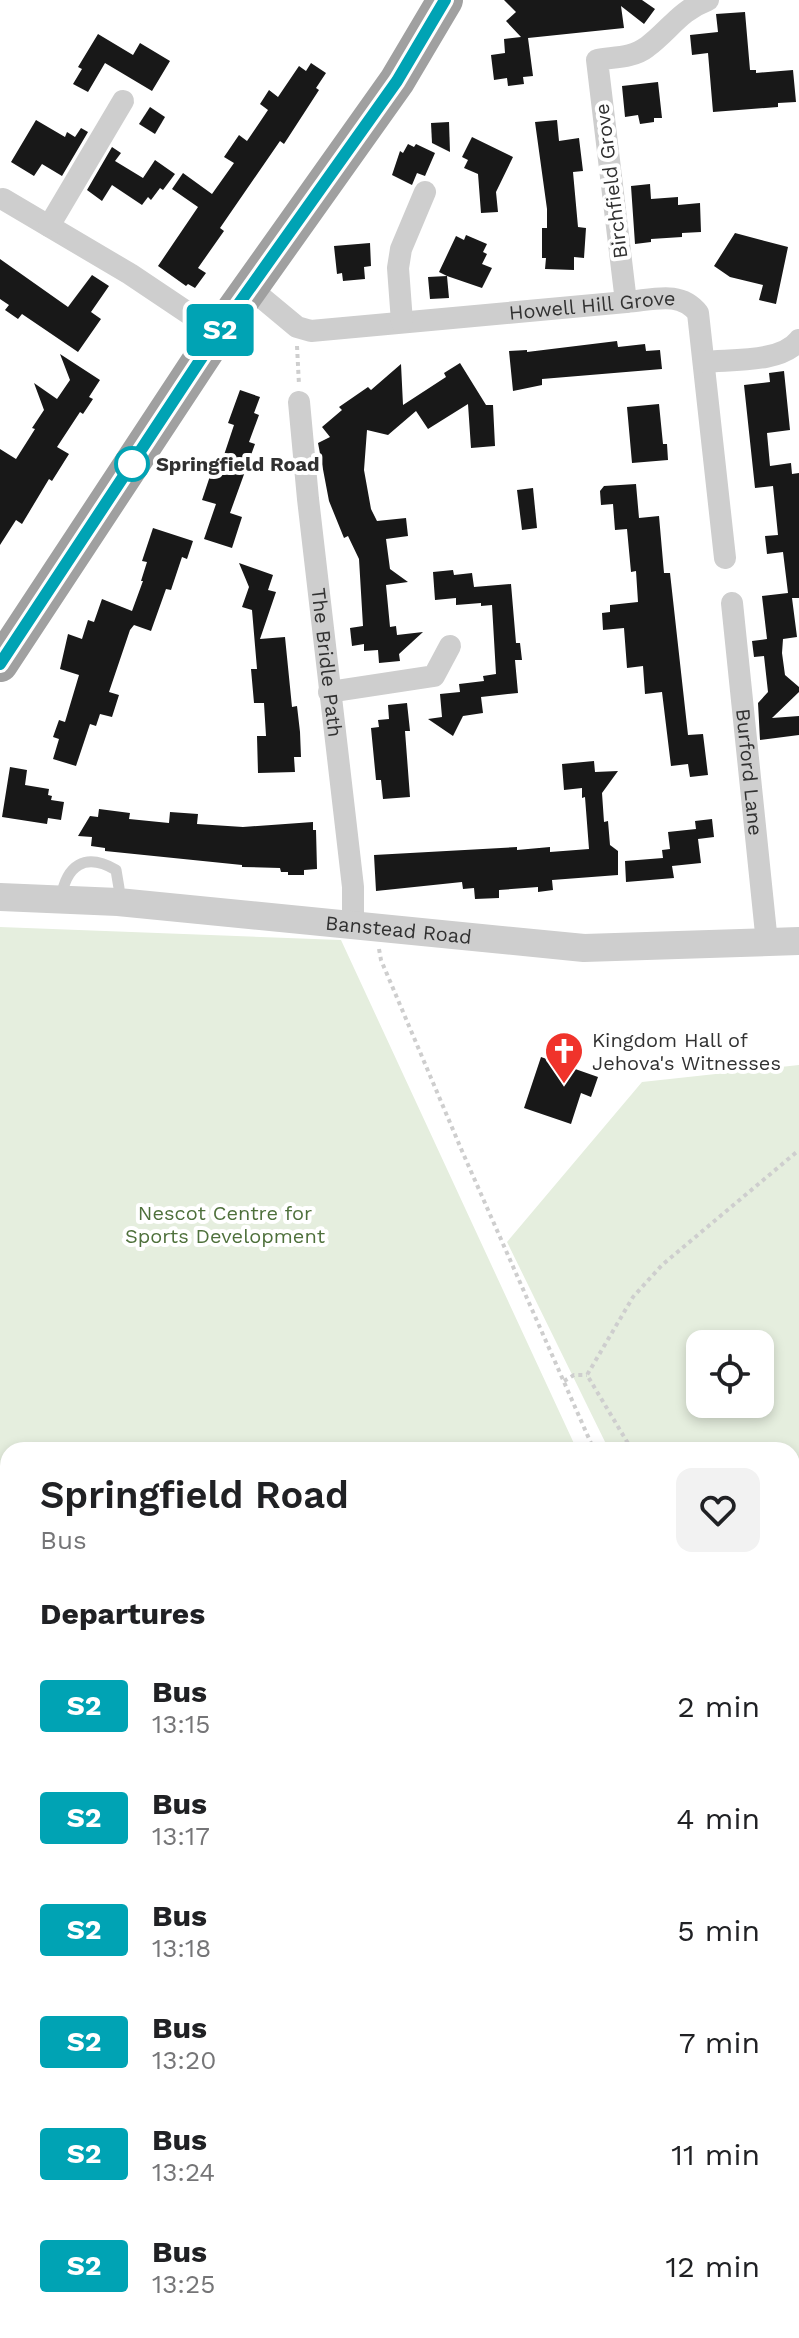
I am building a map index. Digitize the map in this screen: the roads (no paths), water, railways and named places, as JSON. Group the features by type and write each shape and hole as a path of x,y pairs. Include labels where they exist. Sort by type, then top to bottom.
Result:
{"highway":[{"path":"0,664 218,333 397,81 445,0"}],"street":[{"name":"Birchfield Grove","path":"626,302 597,60 645,49 678,16 708,0"},
{"path":"49,226 123,101"},
{"path":"402,322 398,268 401,249 425,192"},
{"path":"3,199 130,274 218,333"},
{"name":"Howell Hill Grove","path":"250,288 297,327 311,331 678,298 690,303 698,313 725,558"},
{"path":"704,362 781,355 799,340"},
{"name":"The Bridle Path","path":"299,402 353,887 353,924"},
{"name":"Burford Lane","path":"732,603 767,943"},
{"path":"329,692 434,676 450,646"},
{"name":"Banstead Road","path":"0,897 118,902 584,948 799,941"}],"lane":[{"path":"61,899 63,883 75,866 87,861 104,863 116,870 118,902"}],"place":[{"name":"Springfield Road","path":"132,464"},
{"name":"Kingdom Hall of Jehova's Witnesses","path":"564,1085"}],"park label":[{"name":"Nescot Centre for Sports Development","path":"225,1224"}]}
